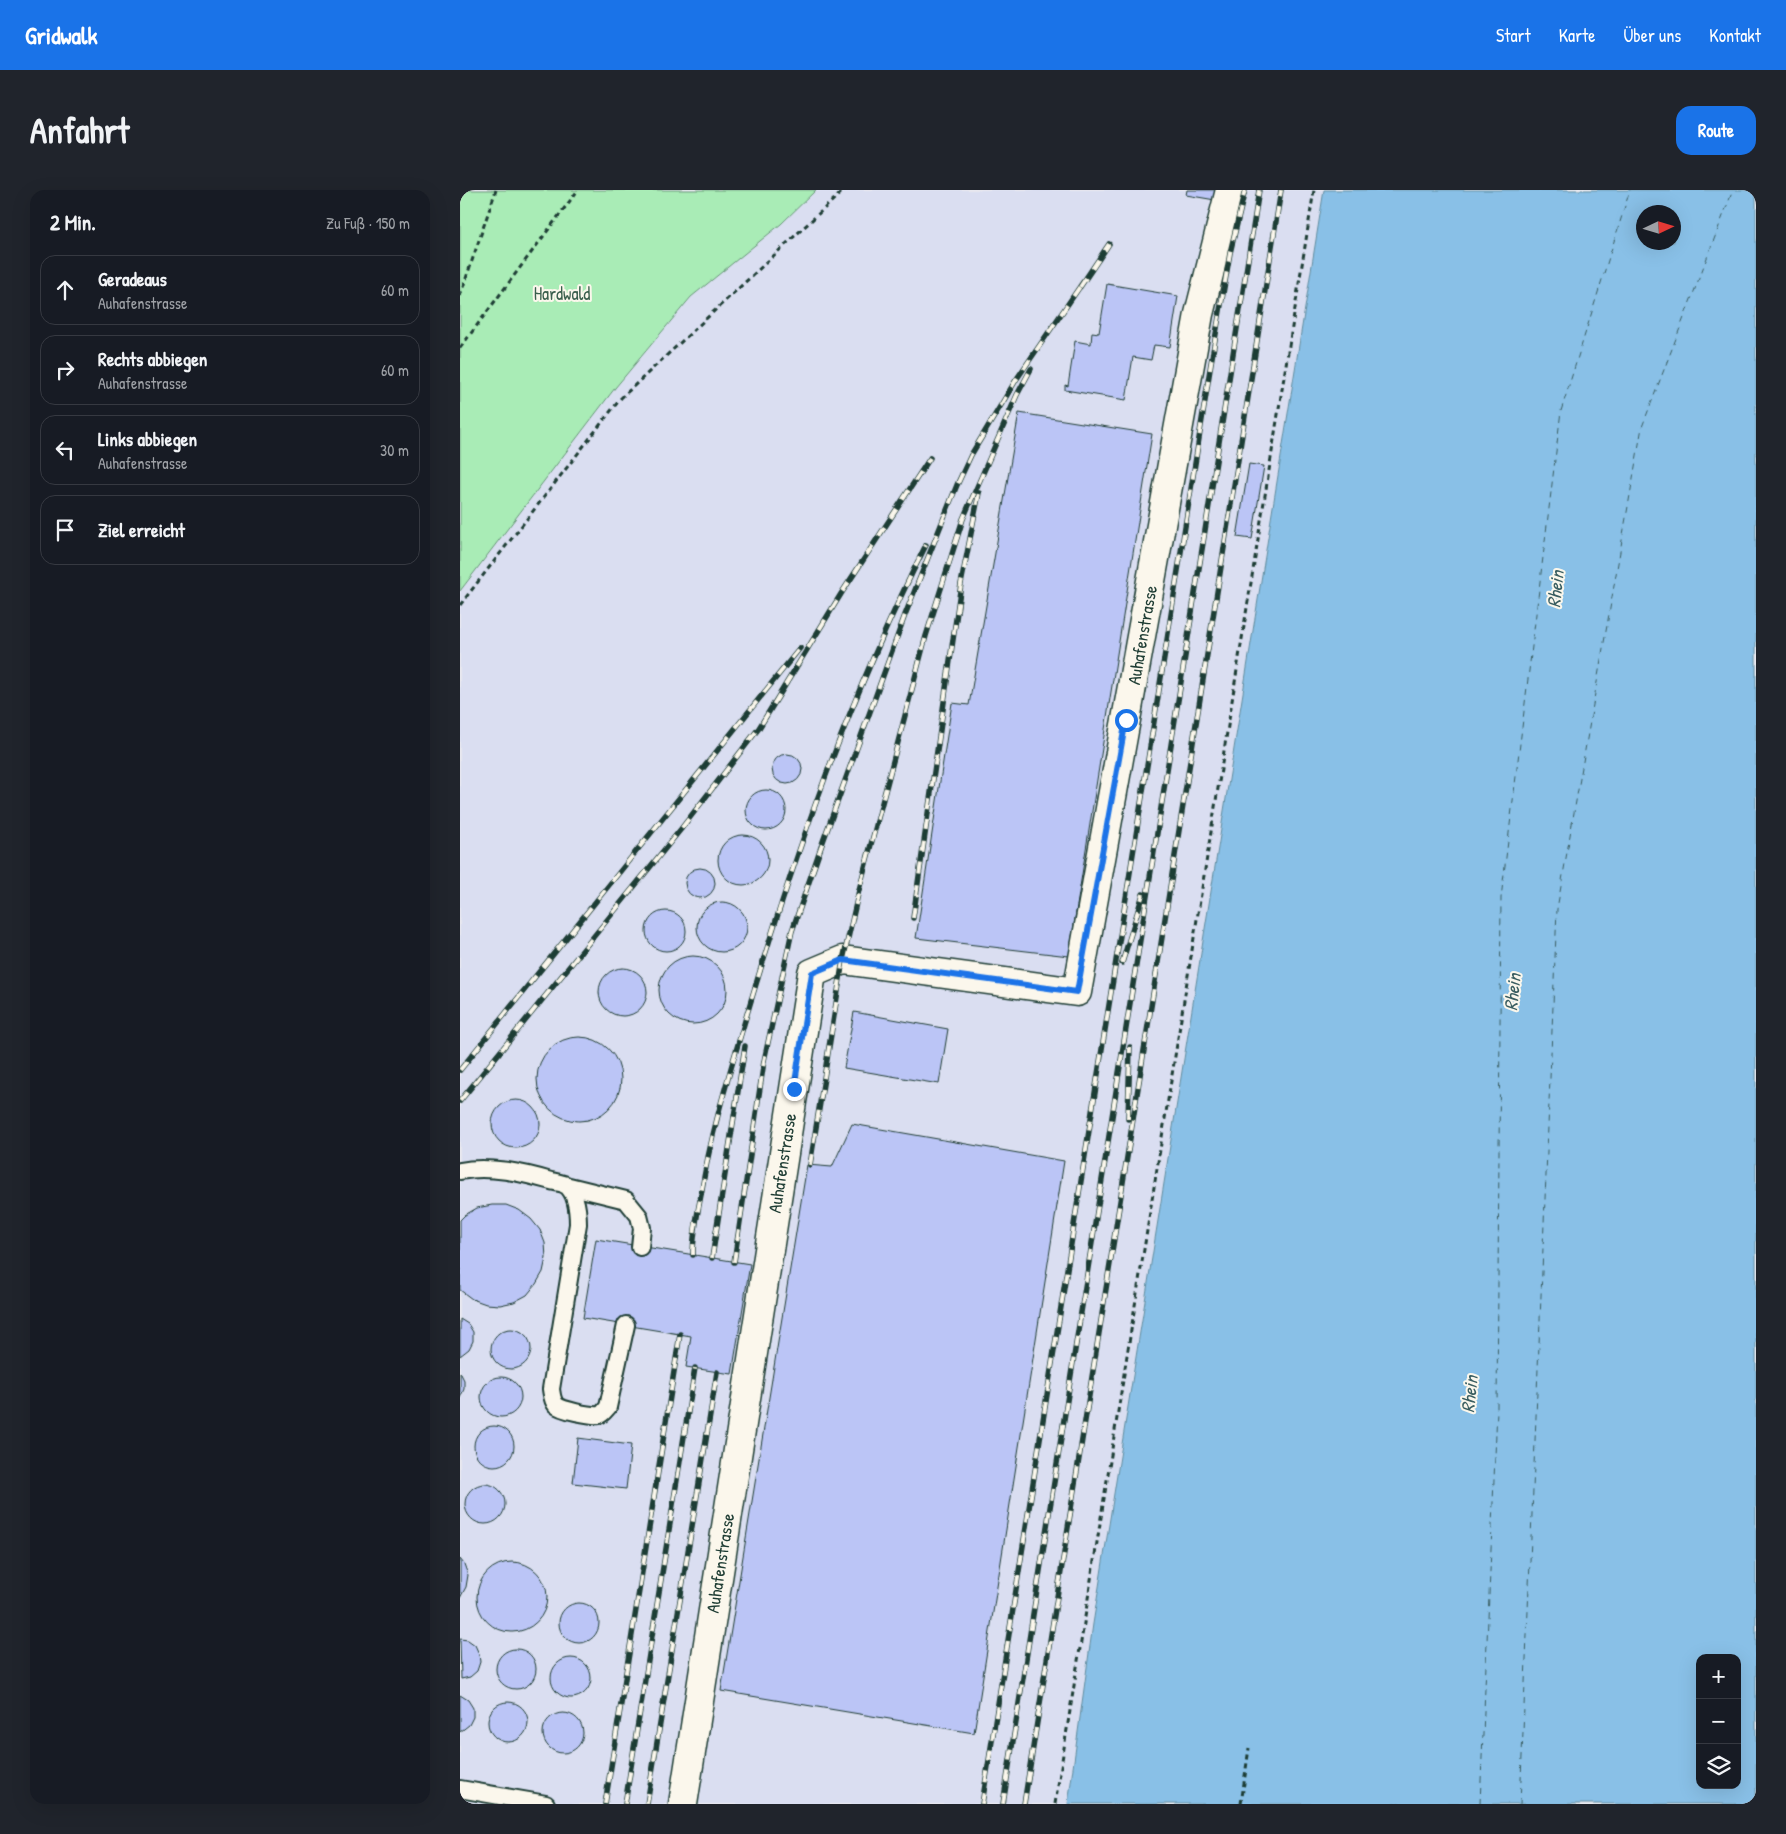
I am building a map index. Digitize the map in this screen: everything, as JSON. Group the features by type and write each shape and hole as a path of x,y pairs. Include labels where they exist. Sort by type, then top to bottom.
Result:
{"street":[{"name":"Auhafenstrasse","path":"683,1804 812,973 843,960 1077,992 1199,314 1230,190"}],"lane":[{"path":"460,1171 473,1168 528,1174 626,1200 639,1216 642,1228 640,1247"},
{"path":"565,1185 574,1196 578,1210 578,1224 551,1390 552,1399 557,1406 563,1410 598,1415 603,1413 611,1399 626,1325"},
{"path":"460,1789 546,1804"}],"path":[{"path":"460,296 496,190"},
{"path":"460,348 578,190"},
{"path":"460,606 621,398 844,190"},
{"path":"1055,1804 1314,190"},
{"path":"1241,1804 1249,1748"}],"shaded area":[{"path":"816,190 1324,190 1093,1624 1068,1804 460,1804 460,591 615,388 691,297 781,224"}],"green space":[{"name":"Hardwald","path":"460,190 816,190 781,224 691,297 615,388 460,591"}],"water":[{"name":"Rhein","path":"1324,190 1756,190 1756,1804 1068,1804 1093,1624"}],"building":[{"path":"1187,190 1223,190 1221,201 1186,195"},
{"path":"1107,284 1178,296 1170,347 1154,345 1151,360 1133,357 1126,400 1065,390 1065,385 1068,386 1075,341 1091,344 1092,332 1099,333"},
{"path":"1019,413 1152,434 1069,956 916,938 952,703 969,705"},
{"path":"1249,464 1264,466 1252,539 1237,537"},
{"path":"787,754 798,758 802,769 798,780 787,784 776,780 772,769 776,758"},
{"path":"766,790 780,796 786,810 780,824 766,830 752,824 746,810 752,796"},
{"path":"743,835 757,839 764,846 768,860 764,874 757,881 743,885 729,881 722,874 718,860 722,846 729,839"},
{"path":"700,868 711,872 715,883 711,894 700,898 689,894 685,883 689,872"},
{"path":"717,902 727,902 740,909 747,922 747,932 740,945 727,952 717,952 708,948 701,941 697,932 697,922 701,913 708,906"},
{"path":"670,911 677,914 683,920 686,931 685,939 677,948 670,951 662,951 655,948 647,939 646,927 649,920 658,912"},
{"path":"693,956 706,959 717,966 724,977 727,990 724,1003 717,1014 706,1021 693,1024 680,1021 669,1014 662,1003 659,990 662,977 669,966 680,959"},
{"path":"623,968 632,970 640,975 645,983 647,992 645,1001 640,1009 632,1014 623,1016 614,1014 606,1009 601,1001 599,992 601,983 606,975 614,970"},
{"path":"854,1012 948,1029 939,1084 844,1068"},
{"path":"571,1037 587,1037 603,1044 614,1055 621,1071 618,1095 609,1109 603,1114 587,1121 571,1121 555,1114 544,1103 537,1087 537,1071 544,1055 555,1044"},
{"path":"516,1100 525,1102 533,1107 538,1115 540,1124 538,1133 533,1141 525,1146 516,1148 507,1146 499,1141 494,1133 492,1124 494,1115 499,1107 507,1102"},
{"path":"852,1124 1064,1161 974,1733 721,1691 807,1165 832,1167"},
{"path":"506,1205 519,1210 531,1219 540,1230 545,1243 546,1258 543,1272 536,1284 527,1295 514,1302 500,1305 486,1304 472,1299 460,1290 460,1220 477,1208"},
{"path":"596,1239 750,1264 732,1374 686,1367 691,1336 583,1318"},
{"path":"460,1319 468,1324 473,1332 473,1341 469,1349 460,1356"},
{"path":"511,1329 525,1335 531,1349 525,1363 511,1369 497,1363 491,1349 497,1335"},
{"path":"460,1372 464,1380 464,1389 460,1398"},
{"path":"501,1377 515,1383 521,1397 515,1411 501,1417 487,1411 481,1397 487,1383"},
{"path":"494,1426 508,1432 514,1446 508,1460 494,1466 480,1460 474,1446 480,1432"},
{"path":"578,1438 631,1445 626,1489 573,1483"},
{"path":"485,1484 499,1490 505,1504 499,1518 485,1524 471,1518 465,1504 471,1490"},
{"path":"460,1559 468,1575 466,1587 460,1598"},
{"path":"519,1562 532,1568 541,1577 545,1583 547,1597 545,1611 537,1622 526,1630 505,1632 498,1630 487,1622 479,1611 477,1590 479,1583 487,1572 498,1564"},
{"path":"575,1603 583,1603 590,1606 596,1612 599,1623 596,1634 590,1640 583,1643 575,1643 568,1640 562,1634 559,1627 559,1619 562,1612 568,1606"},
{"path":"460,1639 468,1640 475,1645 480,1662 477,1671 470,1677 461,1679"},
{"path":"512,1649 520,1649 527,1652 533,1658 536,1669 533,1680 527,1686 520,1689 512,1689 505,1686 499,1680 496,1673 496,1665 499,1658 505,1652"},
{"path":"567,1658 575,1658 582,1661 588,1667 591,1678 588,1689 582,1695 575,1698 567,1698 560,1695 554,1689 551,1682 551,1674 554,1667 560,1661"},
{"path":"460,1695 468,1700 473,1708 473,1717 469,1725 460,1732"},
{"path":"504,1702 512,1702 519,1705 525,1711 528,1722 525,1733 519,1739 512,1742 504,1742 497,1739 491,1733 488,1726 488,1718 491,1711 497,1705"},
{"path":"559,1713 567,1713 574,1716 580,1722 583,1733 580,1744 574,1750 567,1753 559,1753 552,1750 546,1744 543,1737 543,1729 546,1722 552,1716"}],"ferry route":[{"path":"1480,1804 1497,1410 1501,898 1561,411 1630,190"},
{"path":"1520,1804 1557,909 1642,427 1733,190"}],"railway":[{"path":"982,1804 1211,363 1230,253 1245,190"},
{"path":"1003,1804 1259,190"},
{"path":"1024,1804 1281,190"},
{"path":"1080,287 1109,244"},
{"path":"734,1262 764,1061 792,931 821,847 905,615 957,485 971,455 1016,380 1083,282"},
{"path":"810,1165 843,960 859,890 926,636 963,519 1017,395 1031,369"},
{"path":"460,1101 681,829 759,728 841,594 930,458"},
{"path":"913,918 961,584 979,493"},
{"path":"693,1255 697,1218 714,1130 782,901 824,780 847,721 898,603 926,545"},
{"path":"460,1070 800,648"},
{"path":"1122,963 1143,894"},
{"path":"712,1258 745,1046"},
{"path":"1128,1119 1130,1047"},
{"path":"605,1804 680,1334"},
{"path":"625,1804 695,1368"},
{"path":"647,1804 717,1372"}],"route":[{"path":"794,1089 812,973 843,960 1077,992 1126,720"}]}
